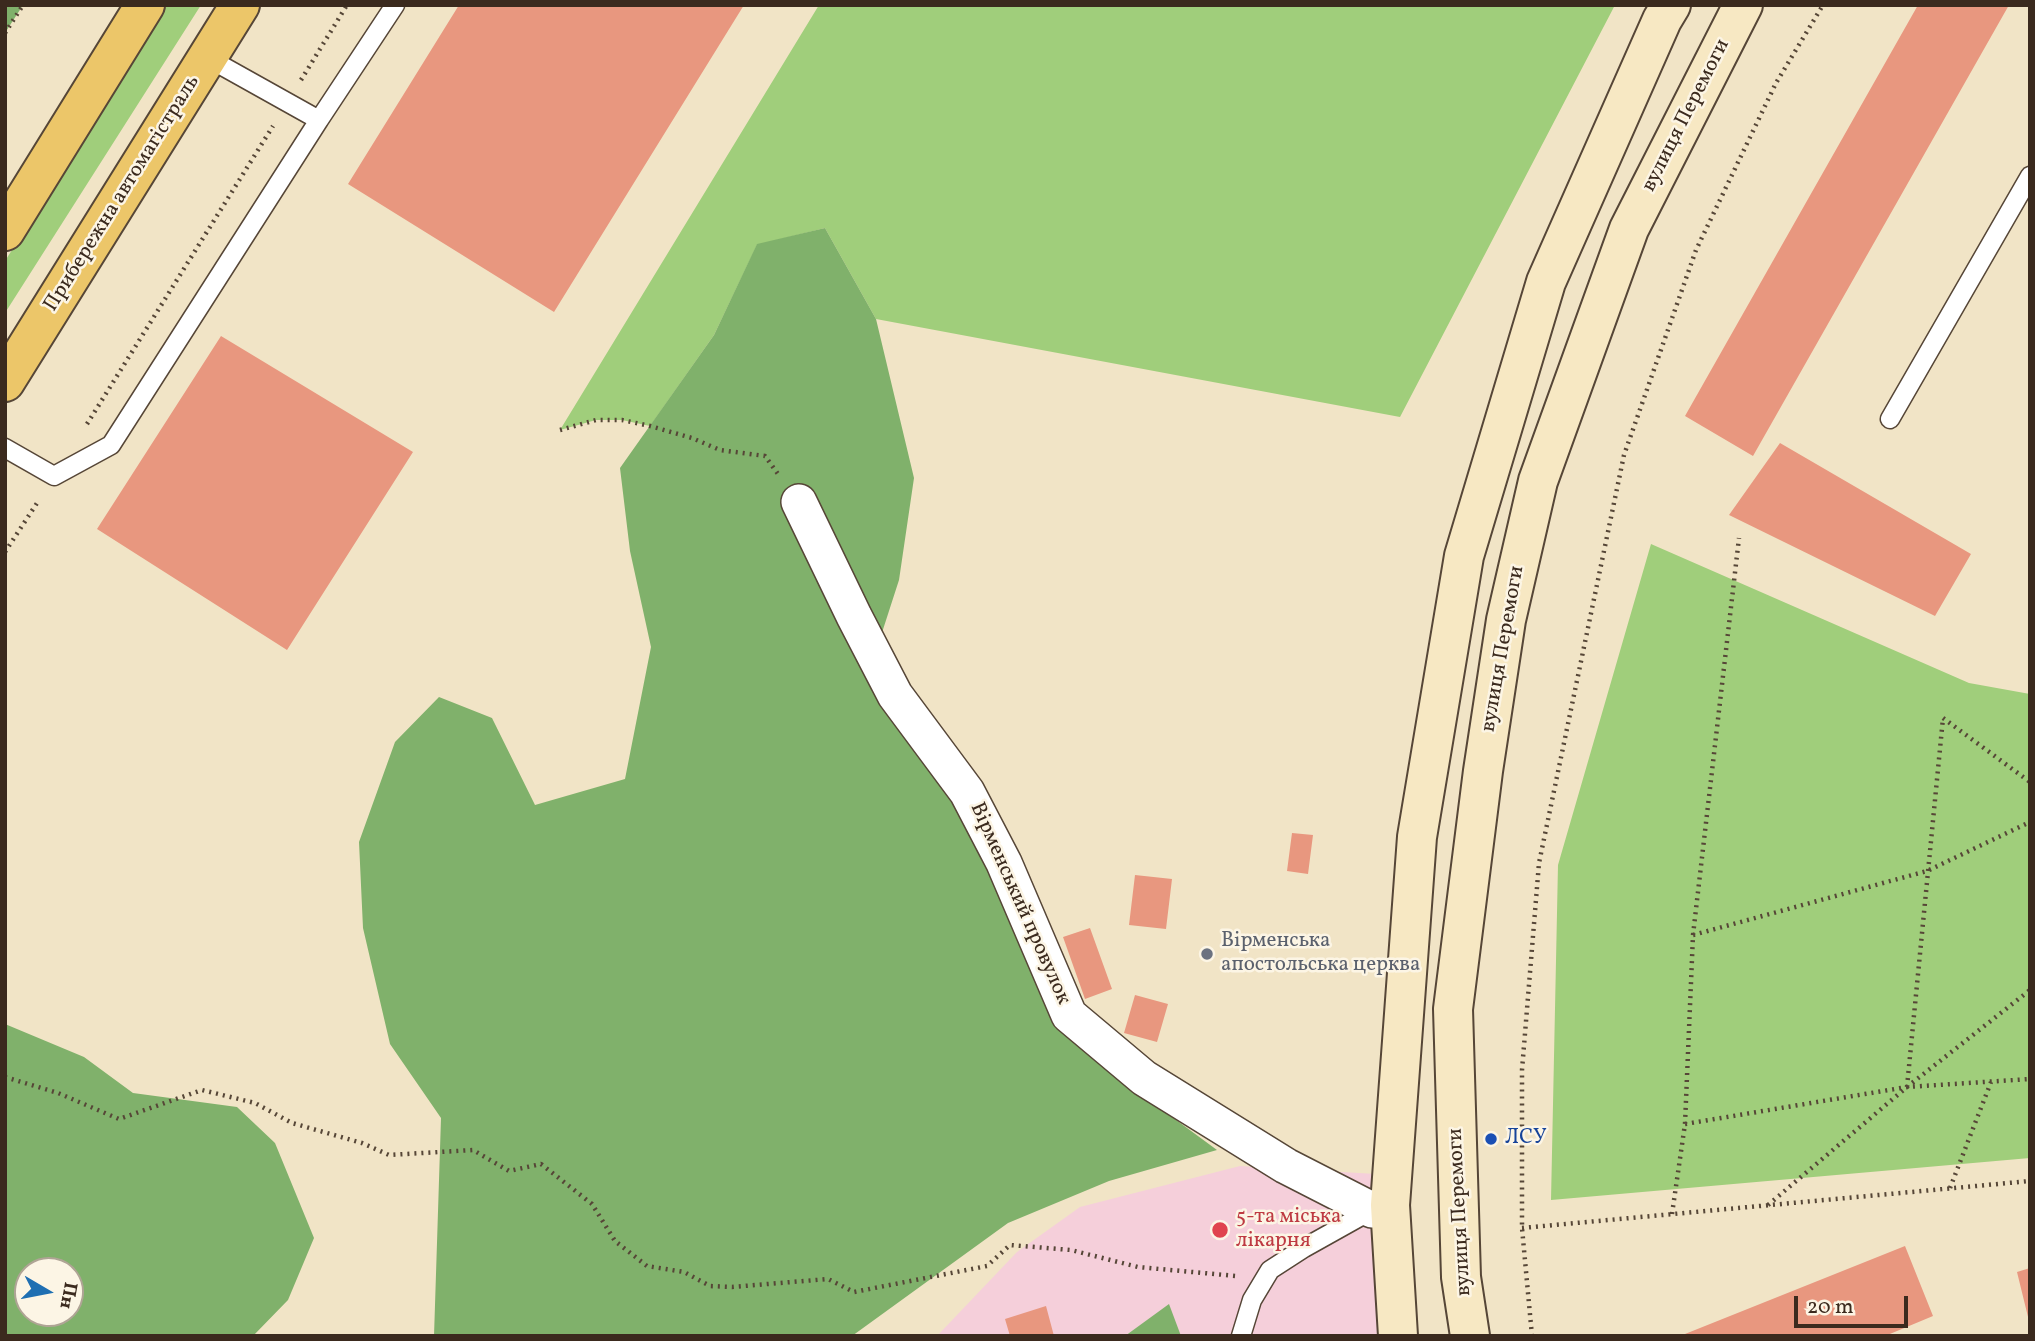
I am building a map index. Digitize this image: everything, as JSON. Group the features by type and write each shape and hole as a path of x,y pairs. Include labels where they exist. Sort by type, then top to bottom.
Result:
{"main road":[{"path":"5,231 145,5"},
{"name":"Прибережна автомагістраль","path":"5,382 240,5"},
{"path":"1398,1336 1381,1208 1417,837 1464,555 1546,282 1671,5"},
{"name":"вулиця Перемоги","path":"1470,1336 1461,1277 1453,1009 1483,771 1506,620 1538,481 1629,229 1743,5"}],"street":[{"name":"Вірменський провулок","path":"799,502 895,695 967,792 1004,863 1069,1015 1144,1078 1286,1167 1381,1208"}],"lane":[{"path":"5,448 54,476 111,445 394,5"},
{"path":"208,58 319,120"},
{"path":"1890,419 2030,176"},
{"path":"1241,1336 1252,1300 1270,1270 1304,1248 1381,1208"}],"path":[{"path":"5,33 23,5"},
{"path":"5,552 347,5"},
{"path":"1532,1336 1522,1228 1522,1070 1539,863 1624,455 1696,250 1776,83 1824,5"},
{"path":"560,430 596,420 622,420 692,438 720,450 765,456 799,502"},
{"path":"1672,1214 1685,1124 1693,935 1739,538"},
{"path":"1907,1087 1943,718 2030,782"},
{"path":"1693,935 1927,871 2030,822"},
{"path":"1768,1205 1907,1087 2030,990"},
{"path":"5,1077 58,1093 119,1118 202,1090 255,1103 292,1123 362,1143 388,1155 473,1150 509,1171 541,1164 592,1204 615,1241 647,1266 684,1272 710,1286 732,1287 828,1279 853,1292 987,1265 1010,1245 1071,1250 1138,1267 1231,1277 1270,1270"},
{"path":"1685,1124 1907,1087 2030,1079"},
{"path":"1950,1188 1991,1082"},
{"path":"1522,1228 2030,1181"}],"shaded area":[{"name":"5-та міська лікарня","path":"1240,1166 1393,1175 1398,1336 937,1336 1017,1252 1080,1207"}],"green space":[{"path":"5,5 23,5 5,33"},
{"path":"167,5 201,5 5,313 5,261"},
{"path":"819,5 1615,5 1400,417 876,319 825,228 757,245 714,335 650,426 622,420 596,420 560,430"},
{"path":"825,228 876,319 914,478 899,580 867,679 978,831 1123,1081 1217,1150 1109,1181 1008,1223 852,1336 434,1336 441,1118 390,1044 363,928 359,842 395,742 439,697 492,718 535,805 625,779 651,647 630,551 620,468 714,335 757,244"},
{"path":"1651,544 1969,683 2030,694 2030,1158 1551,1200 1558,865"},
{"path":"5,1024 84,1057 133,1093 237,1107 275,1143 314,1238 288,1300 253,1336 5,1336"},
{"path":"1169,1304 1181,1336 1125,1336"}],"building":[{"path":"459,5 744,5 554,312 348,184"},
{"path":"1918,5 2009,5 1753,456 1685,416"},
{"path":"221,336 413,452 287,650 97,529"},
{"path":"1780,443 1971,554 1935,616 1729,515"},
{"path":"1292,833 1313,835 1308,874 1287,871"},
{"path":"1135,875 1172,879 1166,929 1129,925"},
{"path":"1090,928 1112,989 1085,999 1063,937"},
{"path":"1135,995 1168,1004 1157,1042 1124,1033"},
{"path":"1905,1246 1933,1316 1885,1336 1680,1336"},
{"path":"2030,1268 2030,1321 2029,1321 2017,1272"},
{"path":"1046,1306 1054,1336 1010,1336 1005,1319"}],"place":[{"name":"Вірменська апостольська церква","path":"1207,954"},
{"name":"ЛСУ","path":"1491,1139"},
{"name":"5-та міська лікарня","path":"1220,1230"}]}
